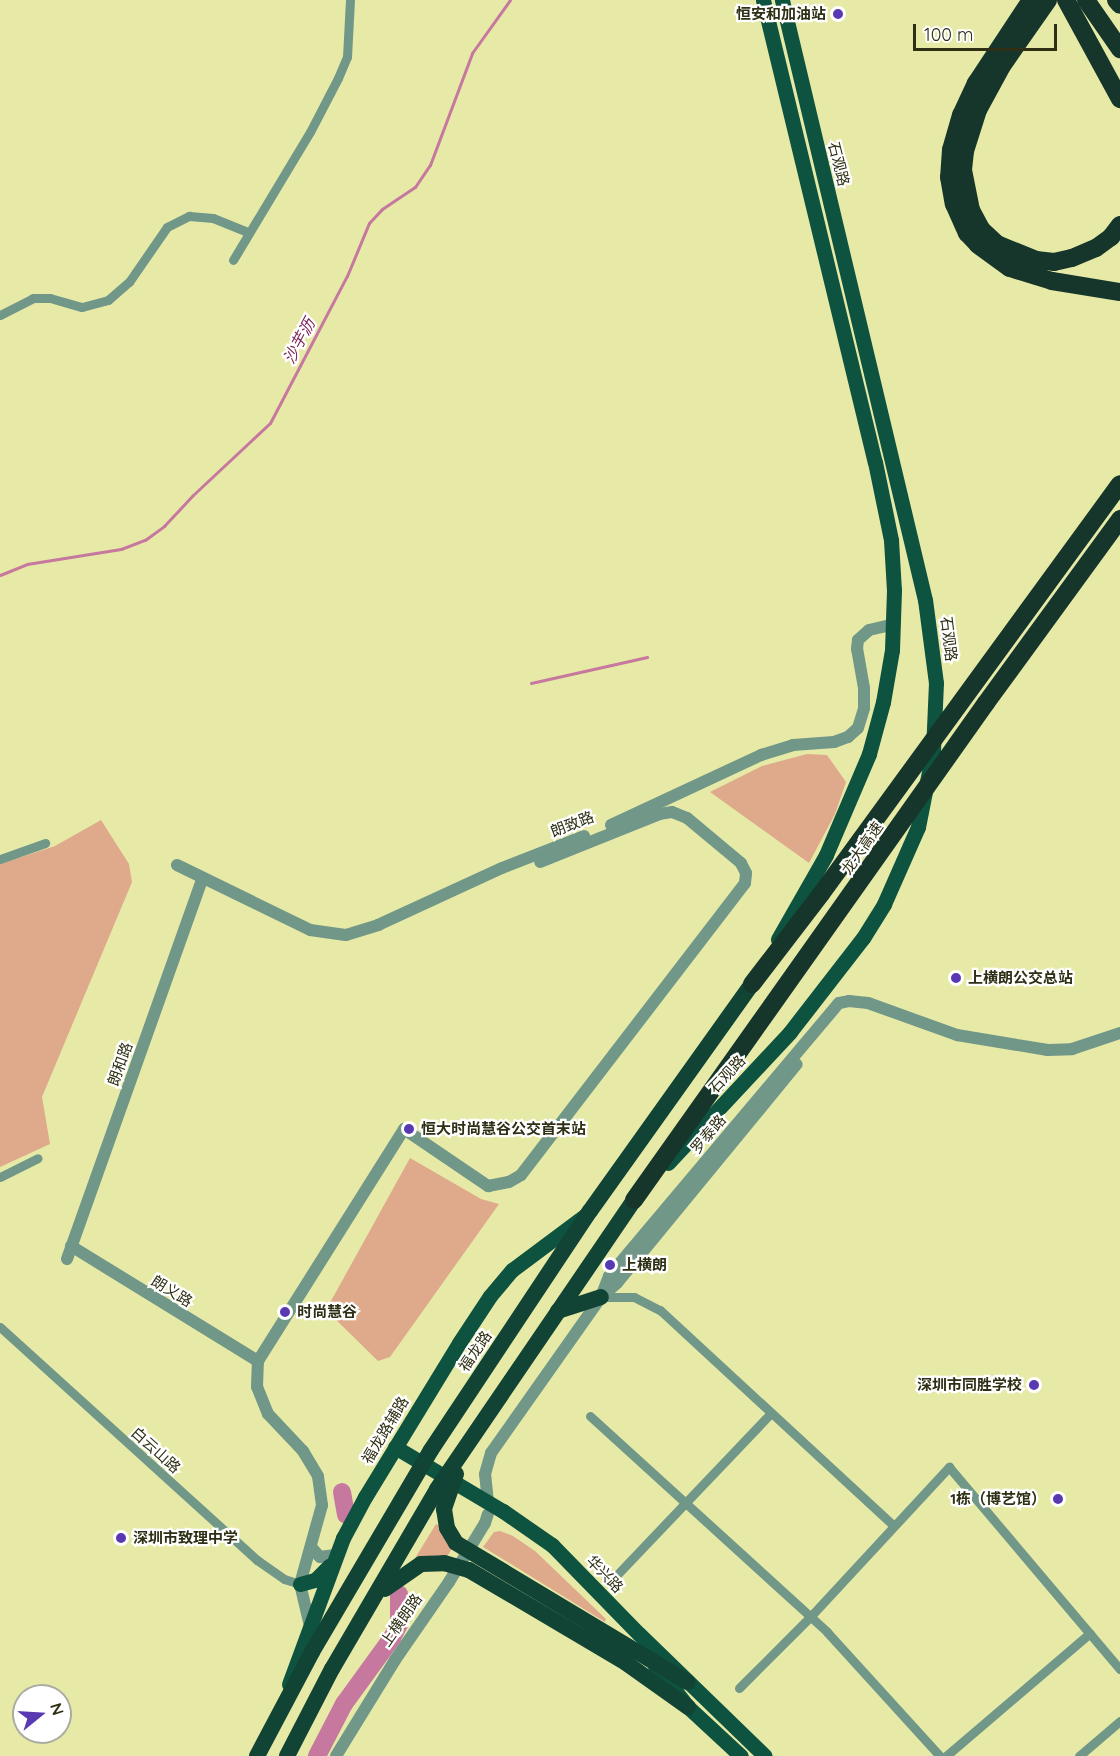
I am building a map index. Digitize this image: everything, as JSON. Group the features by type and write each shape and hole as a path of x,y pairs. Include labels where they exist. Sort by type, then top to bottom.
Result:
{"highway":[{"path":"1066,0 1120,99"},
{"path":"1086,0 1120,49"},
{"path":"1116,0 1120,5"},
{"path":"1037,4 982,101 972,127 965,151 963,170 971,210 981,229 997,244 1036,260 1054,262 1072,258 1096,248 1120,225"},
{"path":"1037,4 976,83 961,115 951,150 948,177 954,204 967,233 978,246 1010,268 1052,281 1120,292"},
{"name":"龙大高速","path":"752,984 855,848 1120,484"},
{"name":"龙大高速","path":"634,1200 986,703 1120,519"},
{"name":"福龙路","path":"257,1756 312,1652 431,1450 590,1211 752,984"},
{"path":"287,1756 332,1669 442,1492 471,1440 634,1200"},
{"path":"558,1311 601,1297"},
{"path":"442,1492 445,1522 456,1543 480,1567 635,1669 688,1707"},
{"path":"377,1595 414,1567 434,1562 480,1567 648,1657 687,1682"}],"main road":[{"path":"752,984 826,855 868,754 886,684 894,624 891,540 875,462 763,0"},
{"name":"石观路","path":"634,1200 790,1032 863,938 889,894 918,827 933,752 936,683 925,600 782,0"},
{"path":"769,25 786,20"},
{"name":"福龙路辅路","path":"280,1713 335,1556 395,1447 501,1282 530,1255 590,1211"},
{"name":"华兴路","path":"395,1447 488,1508 552,1545 687,1682 765,1756"},
{"name":"华兴路","path":"488,1508 546,1553 648,1657 688,1707 741,1756"},
{"path":"300,1584 322,1575 335,1556"}],"street":[{"path":"233,260 310,132 338,78 347,57 350,0"},
{"path":"0,315 33,298 50,298 82,307 108,300 129,282 167,226 189,216 213,218 248,232"},
{"name":"朗致路","path":"177,865 310,930 346,935 364,931 502,868 613,825 761,755 793,745 834,742 848,737 858,728 864,708 858,640 869,630 894,624"},
{"path":"310,1630 309,1615 300,1584 322,1504 318,1476 303,1451 268,1414 257,1387 258,1361 404,1129 488,1186 509,1182 520,1175 745,883 746,873 741,863 687,818 672,812 660,814 540,862"},
{"path":"0,859 45,843"},
{"name":"朗和路","path":"67,1259 202,879"},
{"name":"罗泰路","path":"488,1508 485,1474 491,1454 601,1297 617,1283 849,1000 868,1003 957,1035 1048,1050 1072,1049 1120,1033"},
{"path":"0,1177 38,1158"},
{"name":"朗义路","path":"71,1246 258,1361"},
{"path":"601,1297 634,1298 660,1310 893,1525"},
{"name":"白云山路","path":"0,1327 257,1560 284,1579 300,1584"},
{"path":"611,1581 771,1413"},
{"path":"590,1416 827,1632 940,1756"},
{"path":"739,1688 810,1617 949,1467 1120,1669"},
{"name":"上横朗路","path":"336,1756 394,1660 449,1582 488,1508"},
{"path":"311,1547 320,1557 335,1556"},
{"path":"946,1756 1090,1633"},
{"path":"1078,1756 1120,1721"}],"shaded area":[{"path":"807,754 827,755 846,782 835,814 809,863 710,792 762,766"},
{"path":"101,820 129,864 132,882 42,1097 50,1144 0,1167 0,864 55,846"},
{"path":"410,1158 481,1199 499,1204 390,1357 378,1361 326,1310"},
{"path":"436,1524 440,1526 452,1548 446,1559 414,1560"},
{"path":"500,1531 513,1536 535,1551 606,1619 605,1622 483,1547 494,1532"}],"waterway":[{"name":"沙芋沥","path":"0,575 27,564 121,549 145,540 164,526 193,495 270,423 347,276 369,223 382,209 415,187 430,165 472,53 510,0"},
{"path":"531,683 647,657"},
{"path":"342,1492 346,1515"},
{"path":"317,1756 344,1704 392,1638 399,1624 399,1594"}],"place":[{"name":"恒安和加油站","path":"838,14"},
{"name":"上横朗公交总站","path":"956,978"},
{"name":"恒大时尚慧谷公交首末站","path":"409,1129"},
{"name":"上横朗","path":"610,1265"},
{"name":"时尚慧谷","path":"285,1312"},
{"name":"深圳市同胜学校","path":"1034,1385"},
{"name":"1栋（博艺馆）","path":"1058,1499"},
{"name":"深圳市致理中学","path":"121,1538"}]}
